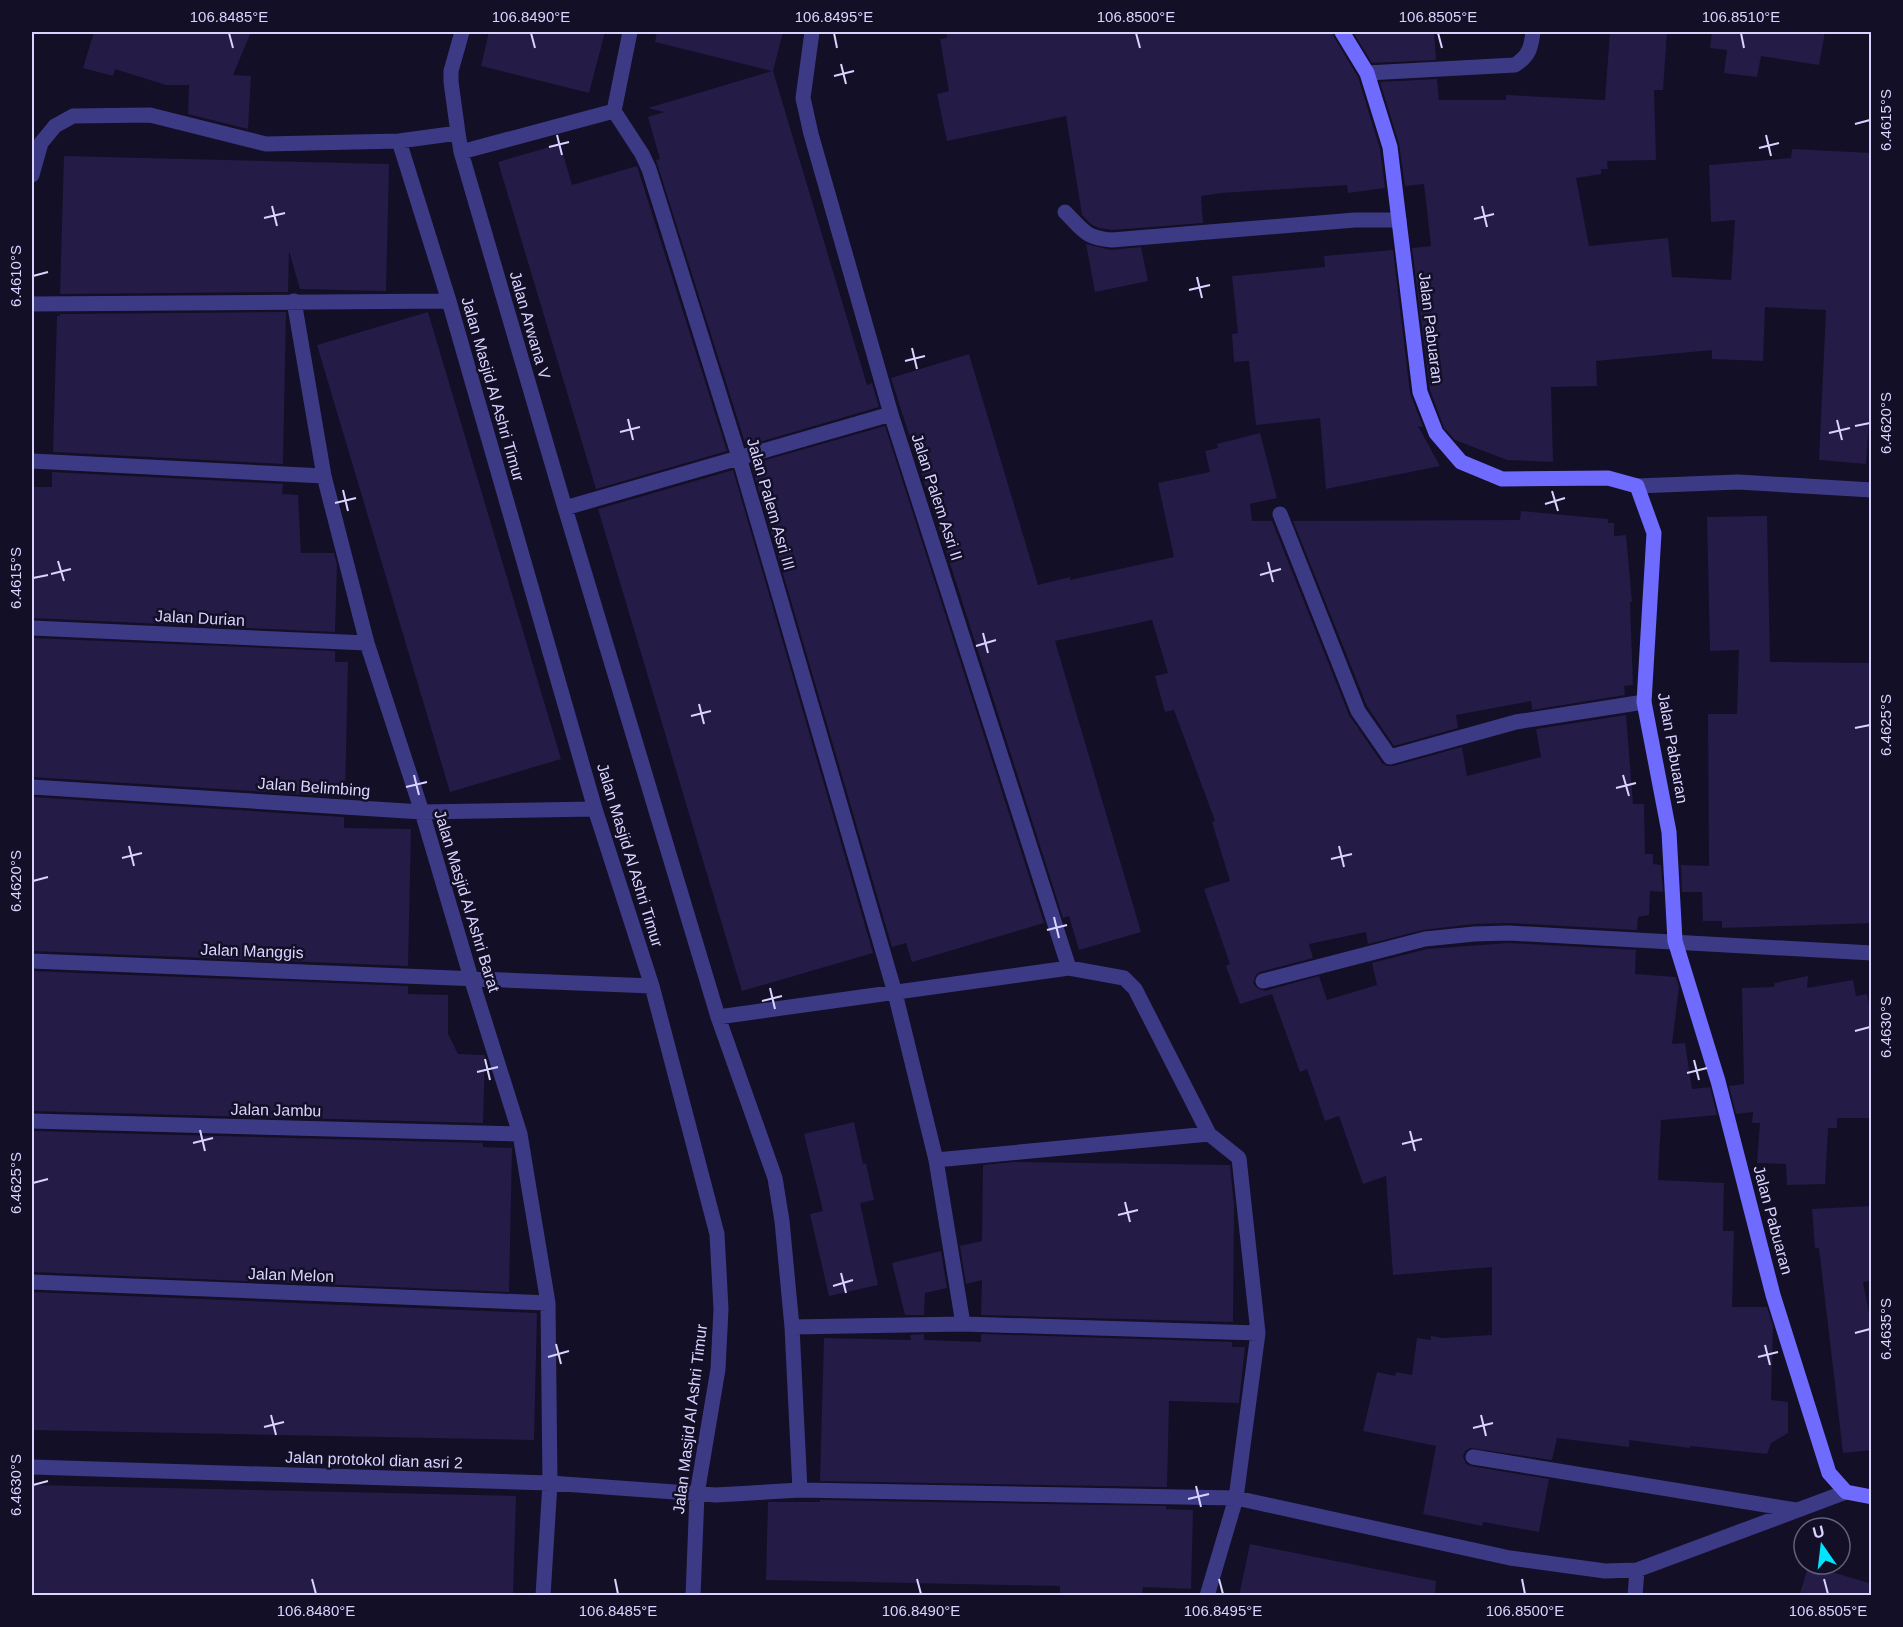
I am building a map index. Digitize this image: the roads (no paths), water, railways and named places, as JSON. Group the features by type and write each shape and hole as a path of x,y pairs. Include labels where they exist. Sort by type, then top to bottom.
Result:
{"street":[{"name":"Jalan Arwana V","path":"462,32 452,71 451,134 461,152 718,1017 775,1178 782,1221 792,1326 800,1490"},
{"path":"461,152 614,111 630,32"},
{"name":"Jalan Palem Asri II","path":"812,32 803,98 811,134 891,414 1069,968"},
{"name":"Jalan Pabuaran","path":"1342,32 1367,74 1390,147 1420,392 1436,433 1461,462 1502,478 1608,478 1637,486 1654,533 1644,702 1670,832 1675,941 1718,1081 1773,1295 1829,1473 1846,1492"},
{"path":"1367,74 1515,65 1526,58 1531,49 1533,32"},
{"name":"Jalan Palem Asri III","path":"614,111 649,169 739,457 895,993 936,1160 963,1324"},
{"path":"32,176 41,143 55,126 73,116 150,115 266,144 399,141 451,134"},
{"name":"Jalan Masjid Al Ashri Timur","path":"399,141 449,301 595,809 652,986 717,1234 721,1309 717,1369 697,1494 693,1596"},
{"path":"1065,212 1087,235 1112,240 1355,220 1399,220"},
{"name":"Jalan Masjid Al Ashri Barat","path":"294,301 324,476 367,643 422,812 520,1134 548,1303 550,1483 543,1596"},
{"path":"32,304 449,301"},
{"path":"565,508 891,414"},
{"path":"32,461 324,476"},
{"path":"1637,486 1738,482 1872,490"},
{"path":"1280,514 1358,711 1390,757 1516,722 1644,702"},
{"name":"Jalan Durian","path":"32,628 367,643"},
{"name":"Jalan Belimbing","path":"32,788 422,812 595,809"},
{"path":"1263,981 1425,939 1464,935 1509,933 1872,953"},
{"name":"Jalan Manggis","path":"32,961 652,986"},
{"path":"718,1017 1069,968 1124,978 1135,989 1209,1134 1239,1158 1257,1333 1236,1498 1207,1596"},
{"name":"Jalan Jambu","path":"32,1121 520,1134"},
{"path":"936,1160 1209,1134"},
{"name":"Jalan Melon","path":"32,1282 548,1303"},
{"path":"792,1326 963,1324 1257,1333"},
{"path":"1473,1457 1799,1510"},
{"name":"Jalan protokol dian asri 2","path":"32,1467 550,1483 716,1495 800,1490 1236,1498 1510,1558 1605,1570 1637,1570"},
{"path":"1635,1596 1637,1570 1846,1492 1872,1497"}]}
